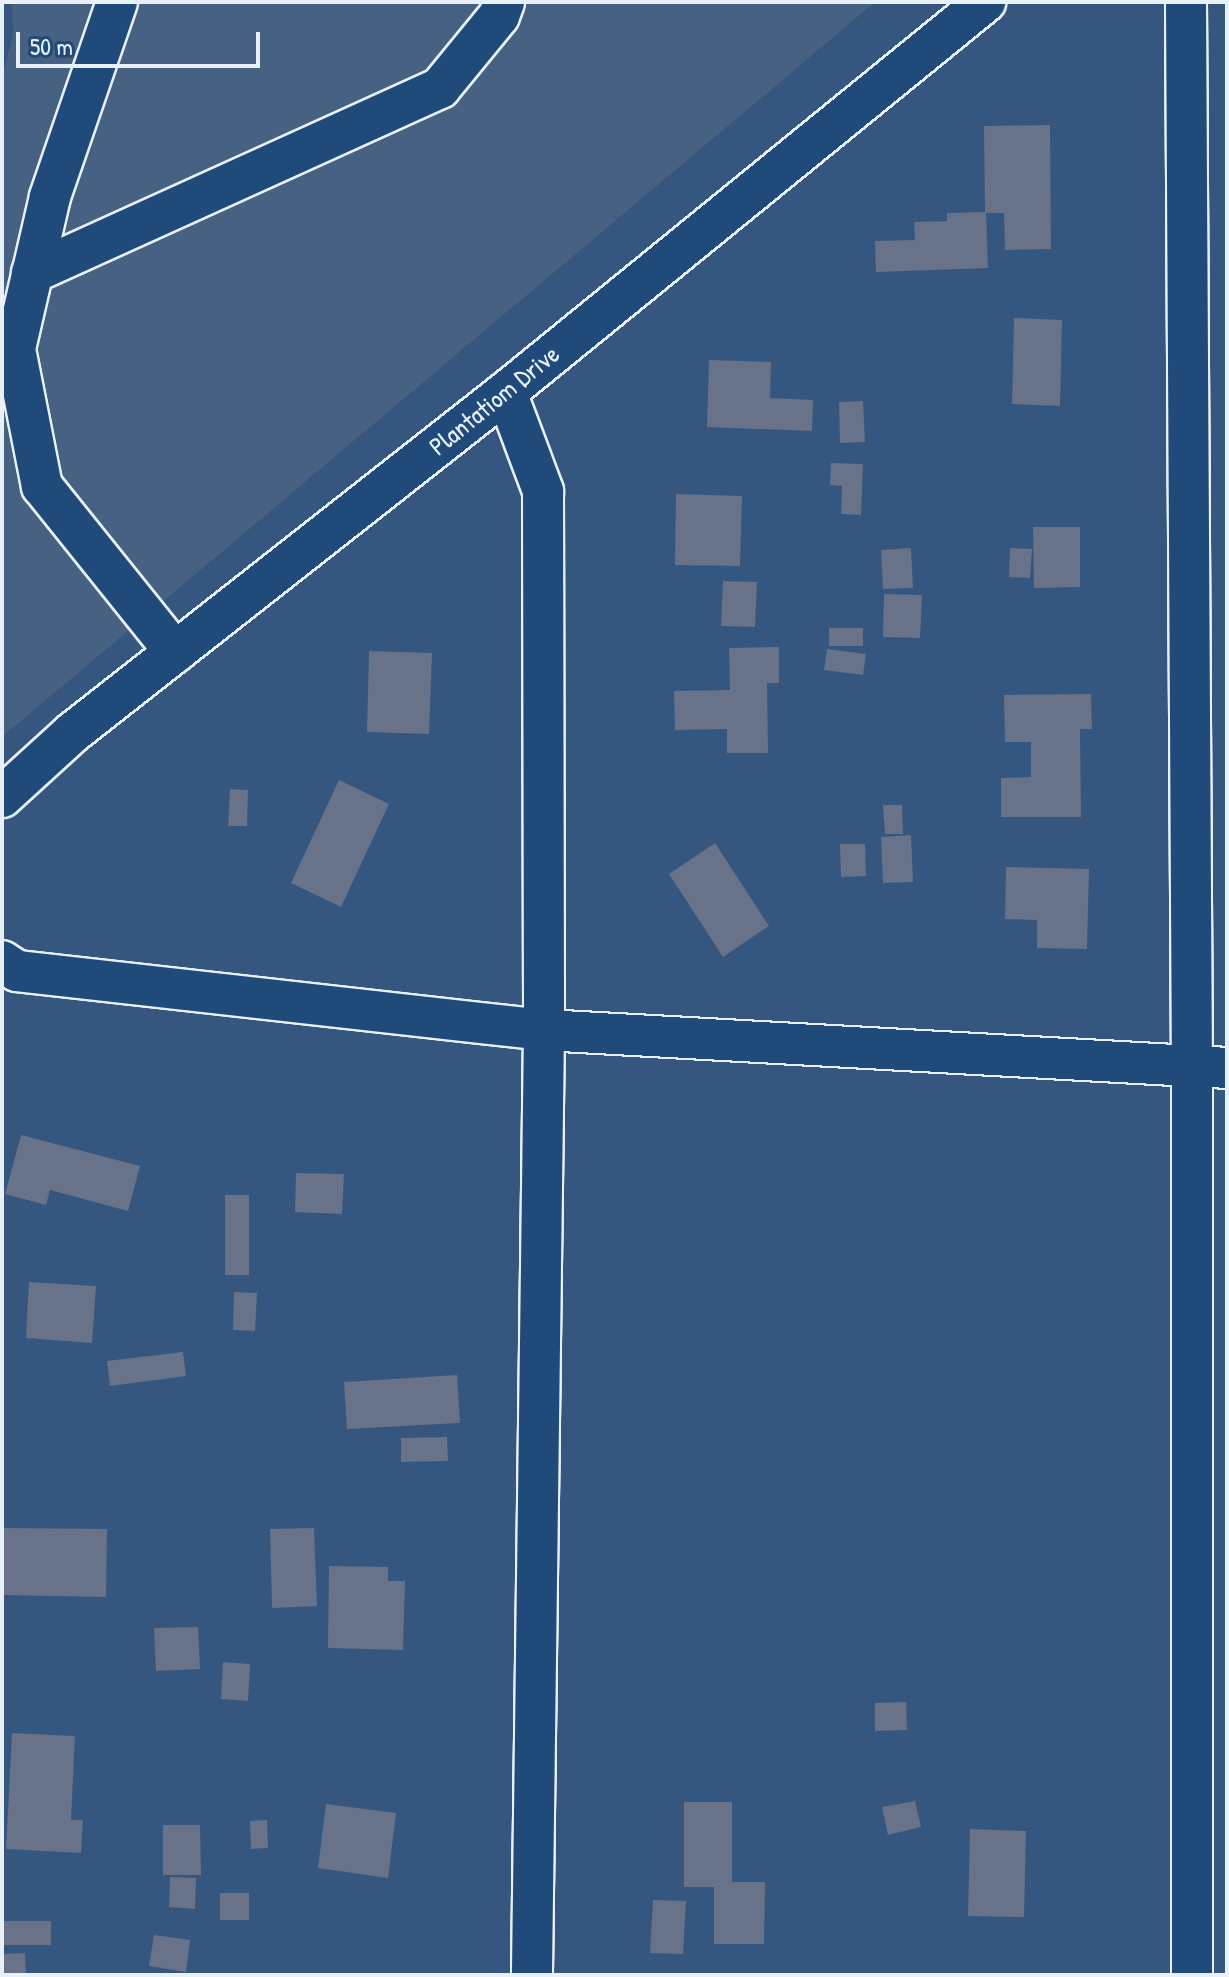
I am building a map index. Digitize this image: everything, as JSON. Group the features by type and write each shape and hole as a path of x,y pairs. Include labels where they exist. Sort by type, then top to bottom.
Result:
{"street":[{"path":"117,2 50,197 15,349 42,486 175,652"},
{"path":"32,273 440,88 499,16 504,2"},
{"name":"Plantatiom Drive","path":"2,797 72,733 506,392 985,2"},
{"path":"1186,2 1210,1066 1192,1975"},
{"path":"506,392 543,491 544,1030 532,1975"},
{"path":"7,970 544,1030 1210,1066"}],"shaded area":[{"path":"12,2 875,2 2,737 2,77 13,35"}],"building":[{"path":"1050,125 1051,249 1005,250 1004,213 986,213 988,268 876,272 875,241 915,240 914,222 947,221 947,213 985,212 984,126"},
{"path":"1014,318 1062,320 1060,406 1012,404"},
{"path":"709,360 771,362 770,398 813,400 812,431 707,427"},
{"path":"863,401 865,442 840,443 839,402"},
{"path":"831,463 863,464 861,515 841,514 842,486 830,485"},
{"path":"676,494 742,496 740,566 675,565"},
{"path":"1033,527 1080,527 1080,587 1034,588"},
{"path":"911,548 913,588 883,589 881,550"},
{"path":"1010,548 1032,549 1030,578 1009,577"},
{"path":"723,581 757,582 755,627 721,626"},
{"path":"884,594 922,595 920,638 883,637"},
{"path":"829,628 863,628 863,646 829,646"},
{"path":"779,647 779,683 767,683 768,753 727,753 727,729 675,730 674,691 730,690 729,648"},
{"path":"827,649 866,654 863,675 824,670"},
{"path":"369,651 432,653 429,734 367,732"},
{"path":"1091,694 1092,729 1080,729 1081,817 1001,817 1001,778 1031,777 1031,742 1005,742 1004,695"},
{"path":"339,780 389,804 341,907 291,883"},
{"path":"230,789 248,790 247,826 228,826"},
{"path":"883,805 902,805 903,834 885,834"},
{"path":"911,835 913,882 883,883 881,837"},
{"path":"715,843 769,926 723,957 669,874"},
{"path":"840,844 865,844 866,876 841,877"},
{"path":"1006,867 1089,869 1087,949 1037,948 1037,920 1005,919"},
{"path":"21,1135 140,1166 128,1211 50,1190 46,1205 5,1194"},
{"path":"296,1173 344,1174 342,1214 295,1212"},
{"path":"225,1195 249,1195 249,1275 225,1275"},
{"path":"29,1282 96,1286 92,1343 26,1338"},
{"path":"234,1292 257,1293 255,1331 233,1330"},
{"path":"183,1352 186,1376 110,1386 107,1361"},
{"path":"457,1375 460,1423 347,1429 344,1382"},
{"path":"447,1437 448,1461 401,1462 401,1438"},
{"path":"2,1528 107,1529 106,1597 2,1595"},
{"path":"314,1528 317,1606 272,1608 270,1529"},
{"path":"329,1566 388,1567 388,1581 405,1581 403,1650 328,1648"},
{"path":"198,1627 200,1669 156,1671 154,1628"},
{"path":"223,1662 250,1664 248,1701 221,1699"},
{"path":"906,1702 907,1730 875,1731 875,1703"},
{"path":"12,1733 75,1736 71,1820 83,1820 81,1853 6,1849"},
{"path":"915,1801 921,1827 888,1835 882,1807"},
{"path":"684,1802 732,1802 732,1882 765,1882 764,1944 714,1944 714,1887 684,1887"},
{"path":"326,1804 396,1813 388,1878 318,1868"},
{"path":"267,1820 268,1848 251,1849 250,1821"},
{"path":"163,1825 200,1825 201,1875 163,1875"},
{"path":"970,1829 1026,1831 1024,1917 968,1916"},
{"path":"170,1877 196,1878 195,1909 169,1907"},
{"path":"220,1893 249,1893 249,1920 220,1920"},
{"path":"653,1900 686,1901 683,1954 650,1953"},
{"path":"2,1921 51,1921 51,1945 2,1945"},
{"path":"154,1935 190,1940 186,1972 149,1966"},
{"path":"25,1953 26,1975 2,1975 2,1954"}]}
